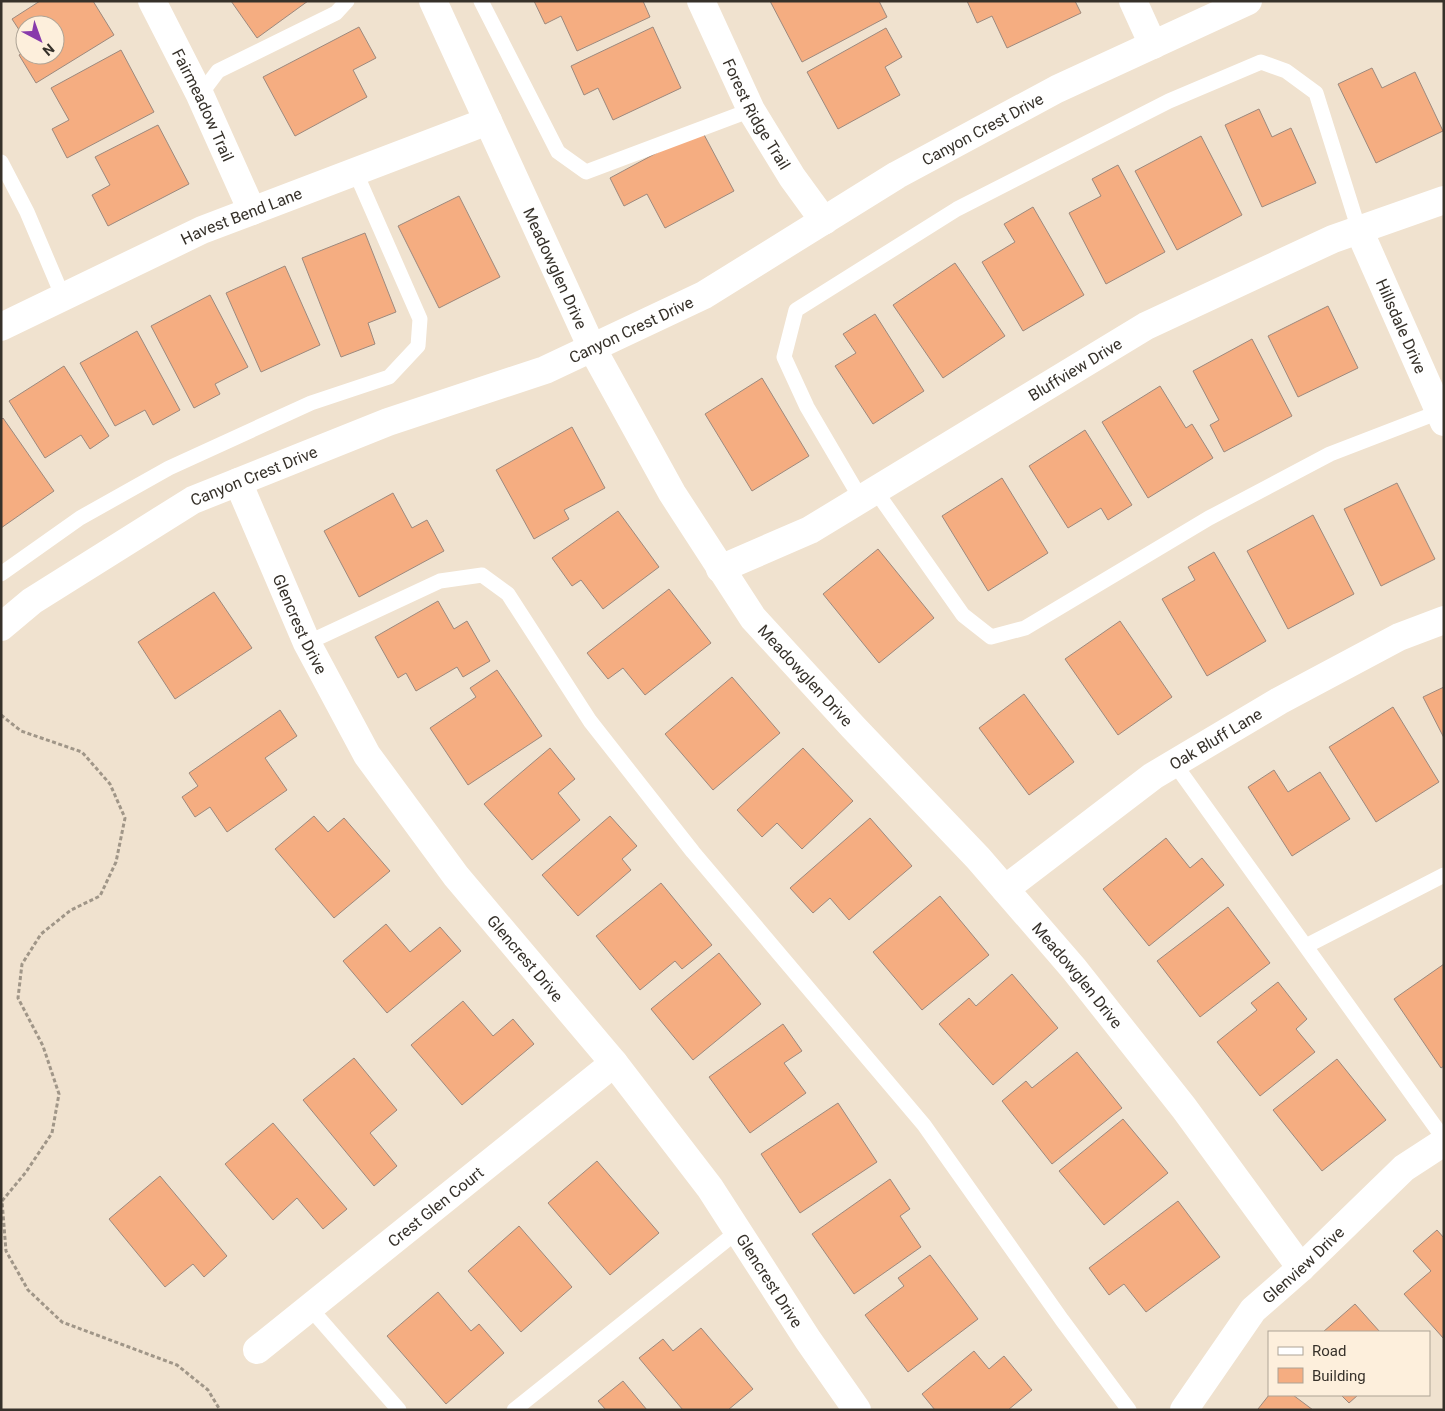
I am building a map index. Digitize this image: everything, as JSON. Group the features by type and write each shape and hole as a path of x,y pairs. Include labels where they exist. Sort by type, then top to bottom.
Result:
{"street":[{"name":"Fairmeadow Trail","path":"152,1 200,95 252,211"},
{"name":"Meadowglen Drive","path":"433,1 592,348 672,494 753,618 852,727 978,858 1074,969 1184,1108 1301,1268"},
{"name":"Forest Ridge Trail","path":"701,1 750,110 792,177 824,221"},
{"path":"1134,1 1152,45"},
{"name":"Canyon Crest Drive","path":"1,627 32,601 193,500 388,422 545,370 592,348 704,295 897,175 1040,98 1248,1"},
{"name":"Havest Bend Lane","path":"1,327 202,230 488,121"},
{"name":"Bluffview Drive","path":"720,569 810,530 1146,326 1333,239 1444,200"},
{"name":"Hillsdale Drive","path":"1359,230 1442,417"},
{"name":"Glencrest Drive","path":"238,482 306,644 367,756 462,884 614,1063 710,1188 808,1340 845,1405"},
{"name":"Oak Bluff Lane","path":"1004,889 1153,776 1174,763 1279,702 1399,637 1444,620"},
{"name":"Crest Glen Court","path":"257,1350 614,1063"},
{"name":"Glenview Drive","path":"1184,1410 1253,1310 1301,1268 1404,1168 1444,1141"}],"lane":[{"path":"200,95 218,71 336,13 347,1"},
{"path":"481,1 558,152 586,172 750,110"},
{"path":"1359,230 1316,93 1286,71 1261,62 1169,101 957,209 796,310 784,358 807,407 868,494 963,615 991,638 1025,628 1209,518 1330,454 1442,417"},
{"path":"1,162 27,212 63,297"},
{"path":"1,574 80,518 168,468 311,403 389,377 418,346 420,319 355,171"},
{"path":"306,644 440,581 482,575 508,594 590,721 692,852 924,1125 1129,1410"},
{"path":"1174,763 1444,1141"},
{"path":"1306,946 1444,875"},
{"path":"514,1410 738,1231"},
{"path":"310,1308 399,1410"}],"path":[{"path":"1,715 21,731 82,752 110,784 125,818 116,862 100,896 71,910 41,934 22,964 18,998 43,1046 59,1094 52,1133 26,1172 2,1201 6,1251 28,1290 62,1322 177,1364 208,1390 220,1410"}],"building":[{"path":"40,1 93,1 114,35 36,83 25,65 65,65 65,15 18,15"},
{"path":"231,1 308,1 257,38"},
{"path":"534,1 643,1 650,17 577,51 561,16 545,24"},
{"path":"770,1 879,1 887,17 802,62"},
{"path":"967,1 1075,1 1081,13 1007,48 992,16 977,23"},
{"path":"359,27 376,58 353,70 367,97 295,136 263,77"},
{"path":"653,27 681,88 613,120 598,88 584,95 571,66"},
{"path":"886,28 902,57 885,67 900,95 838,129 807,72"},
{"path":"121,50 154,112 67,158 52,129 69,120 51,88"},
{"path":"1372,68 1382,88 1415,72 1443,131 1376,163 1338,84"},
{"path":"1259,109 1272,137 1291,128 1316,183 1262,207 1225,125"},
{"path":"158,125 189,184 108,226 92,195 110,185 95,157"},
{"path":"701,129 734,191 665,228 647,194 624,206 610,178"},
{"path":"1201,136 1242,215 1177,250 1135,171"},
{"path":"1118,165 1165,252 1106,284 1069,213 1101,196 1092,179"},
{"path":"459,196 500,277 439,308 398,226"},
{"path":"1033,207 1084,295 1023,331 982,262 1015,242 1004,224"},
{"path":"365,233 396,312 368,323 375,344 341,357 302,258"},
{"path":"955,263 1005,336 943,378 893,305"},
{"path":"285,266 320,345 261,372 226,293"},
{"path":"210,295 248,367 215,384 220,394 194,408 151,326"},
{"path":"1328,306 1358,368 1298,397 1268,336"},
{"path":"875,314 924,391 873,424 835,366 856,353 843,334"},
{"path":"137,331 180,410 153,425 145,410 115,426 80,363"},
{"path":"1252,339 1292,416 1224,452 1210,425 1219,420 1193,371"},
{"path":"64,366 109,436 90,449 81,435 45,458 9,401"},
{"path":"762,378 809,456 752,491 705,414"},
{"path":"1160,386 1186,428 1192,424 1213,458 1148,498 1102,422"},
{"path":"3,418 54,491 1,528 1,420"},
{"path":"572,427 605,488 564,510 569,519 534,539 496,470"},
{"path":"1085,430 1132,505 1108,520 1101,508 1068,528 1029,466"},
{"path":"1002,478 1048,553 988,591 942,516"},
{"path":"1397,483 1435,559 1381,586 1344,509"},
{"path":"393,493 412,528 427,520 444,551 359,597 324,531"},
{"path":"618,511 659,567 603,609 581,580 572,586 552,558"},
{"path":"1313,515 1354,594 1288,629 1247,551"},
{"path":"878,549 934,618 879,663 823,594"},
{"path":"1214,552 1266,641 1207,676 1162,599 1195,580 1188,567"},
{"path":"669,589 711,643 645,695 623,668 608,679 587,653"},
{"path":"214,592 252,648 175,699 138,642"},
{"path":"438,601 454,629 467,621 490,661 463,677 457,667 416,691 406,673 398,678 375,637"},
{"path":"1120,621 1172,697 1118,735 1065,659"},
{"path":"497,670 542,736 468,785 430,728 476,697 470,688"},
{"path":"732,677 780,733 713,790 665,734"},
{"path":"1444,687 1444,738 1423,697"},
{"path":"1024,694 1074,762 1029,795 979,728"},
{"path":"1393,707 1439,782 1376,822 1329,747"},
{"path":"280,710 297,736 265,758 287,790 227,832 210,807 195,817 182,797 198,786 189,773"},
{"path":"550,748 575,779 558,793 580,820 532,860 484,804"},
{"path":"803,748 853,801 802,849 777,823 762,837 737,810"},
{"path":"1274,770 1288,792 1320,772 1350,819 1292,856 1248,787"},
{"path":"314,816 328,832 344,818 390,871 334,918 275,849"},
{"path":"610,816 637,846 622,859 631,870 578,916 542,875"},
{"path":"870,818 912,866 849,920 830,898 813,913 790,888"},
{"path":"1166,838 1190,868 1202,858 1224,885 1149,946 1103,889"},
{"path":"661,883 712,945 682,969 675,961 640,990 596,936"},
{"path":"940,896 989,955 922,1010 873,952"},
{"path":"1228,907 1270,963 1200,1017 1157,961"},
{"path":"386,924 410,952 440,927 461,951 387,1013 343,961"},
{"path":"719,953 761,1004 693,1060 651,1009"},
{"path":"1444,964 1444,1066 1441,1068 1394,999"},
{"path":"1012,974 1058,1028 993,1085 939,1024 969,998 976,1006"},
{"path":"1278,982 1307,1019 1296,1029 1315,1052 1260,1096 1217,1042 1257,1010 1251,1003"},
{"path":"463,1001 493,1036 513,1019 534,1044 462,1105 411,1045"},
{"path":"783,1024 802,1051 784,1063 806,1093 750,1133 709,1077"},
{"path":"1077,1052 1122,1108 1052,1164 1002,1101 1026,1081 1032,1088"},
{"path":"354,1058 397,1110 370,1133 397,1166 374,1186 303,1100"},
{"path":"1337,1059 1386,1120 1322,1171 1273,1110"},
{"path":"838,1103 877,1162 800,1213 761,1154"},
{"path":"1123,1119 1168,1173 1104,1225 1059,1171"},
{"path":"273,1123 347,1209 323,1229 297,1198 273,1220 225,1164"},
{"path":"597,1161 659,1233 610,1275 548,1203"},
{"path":"160,1176 227,1256 204,1277 193,1264 165,1287 109,1219"},
{"path":"890,1179 910,1209 900,1216 921,1247 854,1294 812,1234"},
{"path":"1178,1201 1220,1257 1146,1312 1124,1284 1109,1295 1089,1268"},
{"path":"519,1226 572,1287 521,1332 468,1271"},
{"path":"1437,1230 1444,1238 1444,1339 1404,1294 1431,1271 1413,1251"},
{"path":"930,1255 978,1319 908,1372 865,1315 904,1286 898,1278"},
{"path":"438,1292 471,1331 479,1324 504,1353 446,1404 387,1336"},
{"path":"1355,1304 1379,1331 1324,1331"},
{"path":"701,1328 753,1389 728,1410 683,1410 639,1358 663,1339 673,1351"},
{"path":"974,1351 989,1369 1004,1356 1032,1390 1008,1410 935,1410 922,1394"},
{"path":"623,1381 647,1410 606,1410 598,1401"},
{"path":"1268,1396 1294,1396 1313,1410 1260,1410 1258,1409"},
{"path":"1342,1396 1357,1396 1349,1403"}]}
